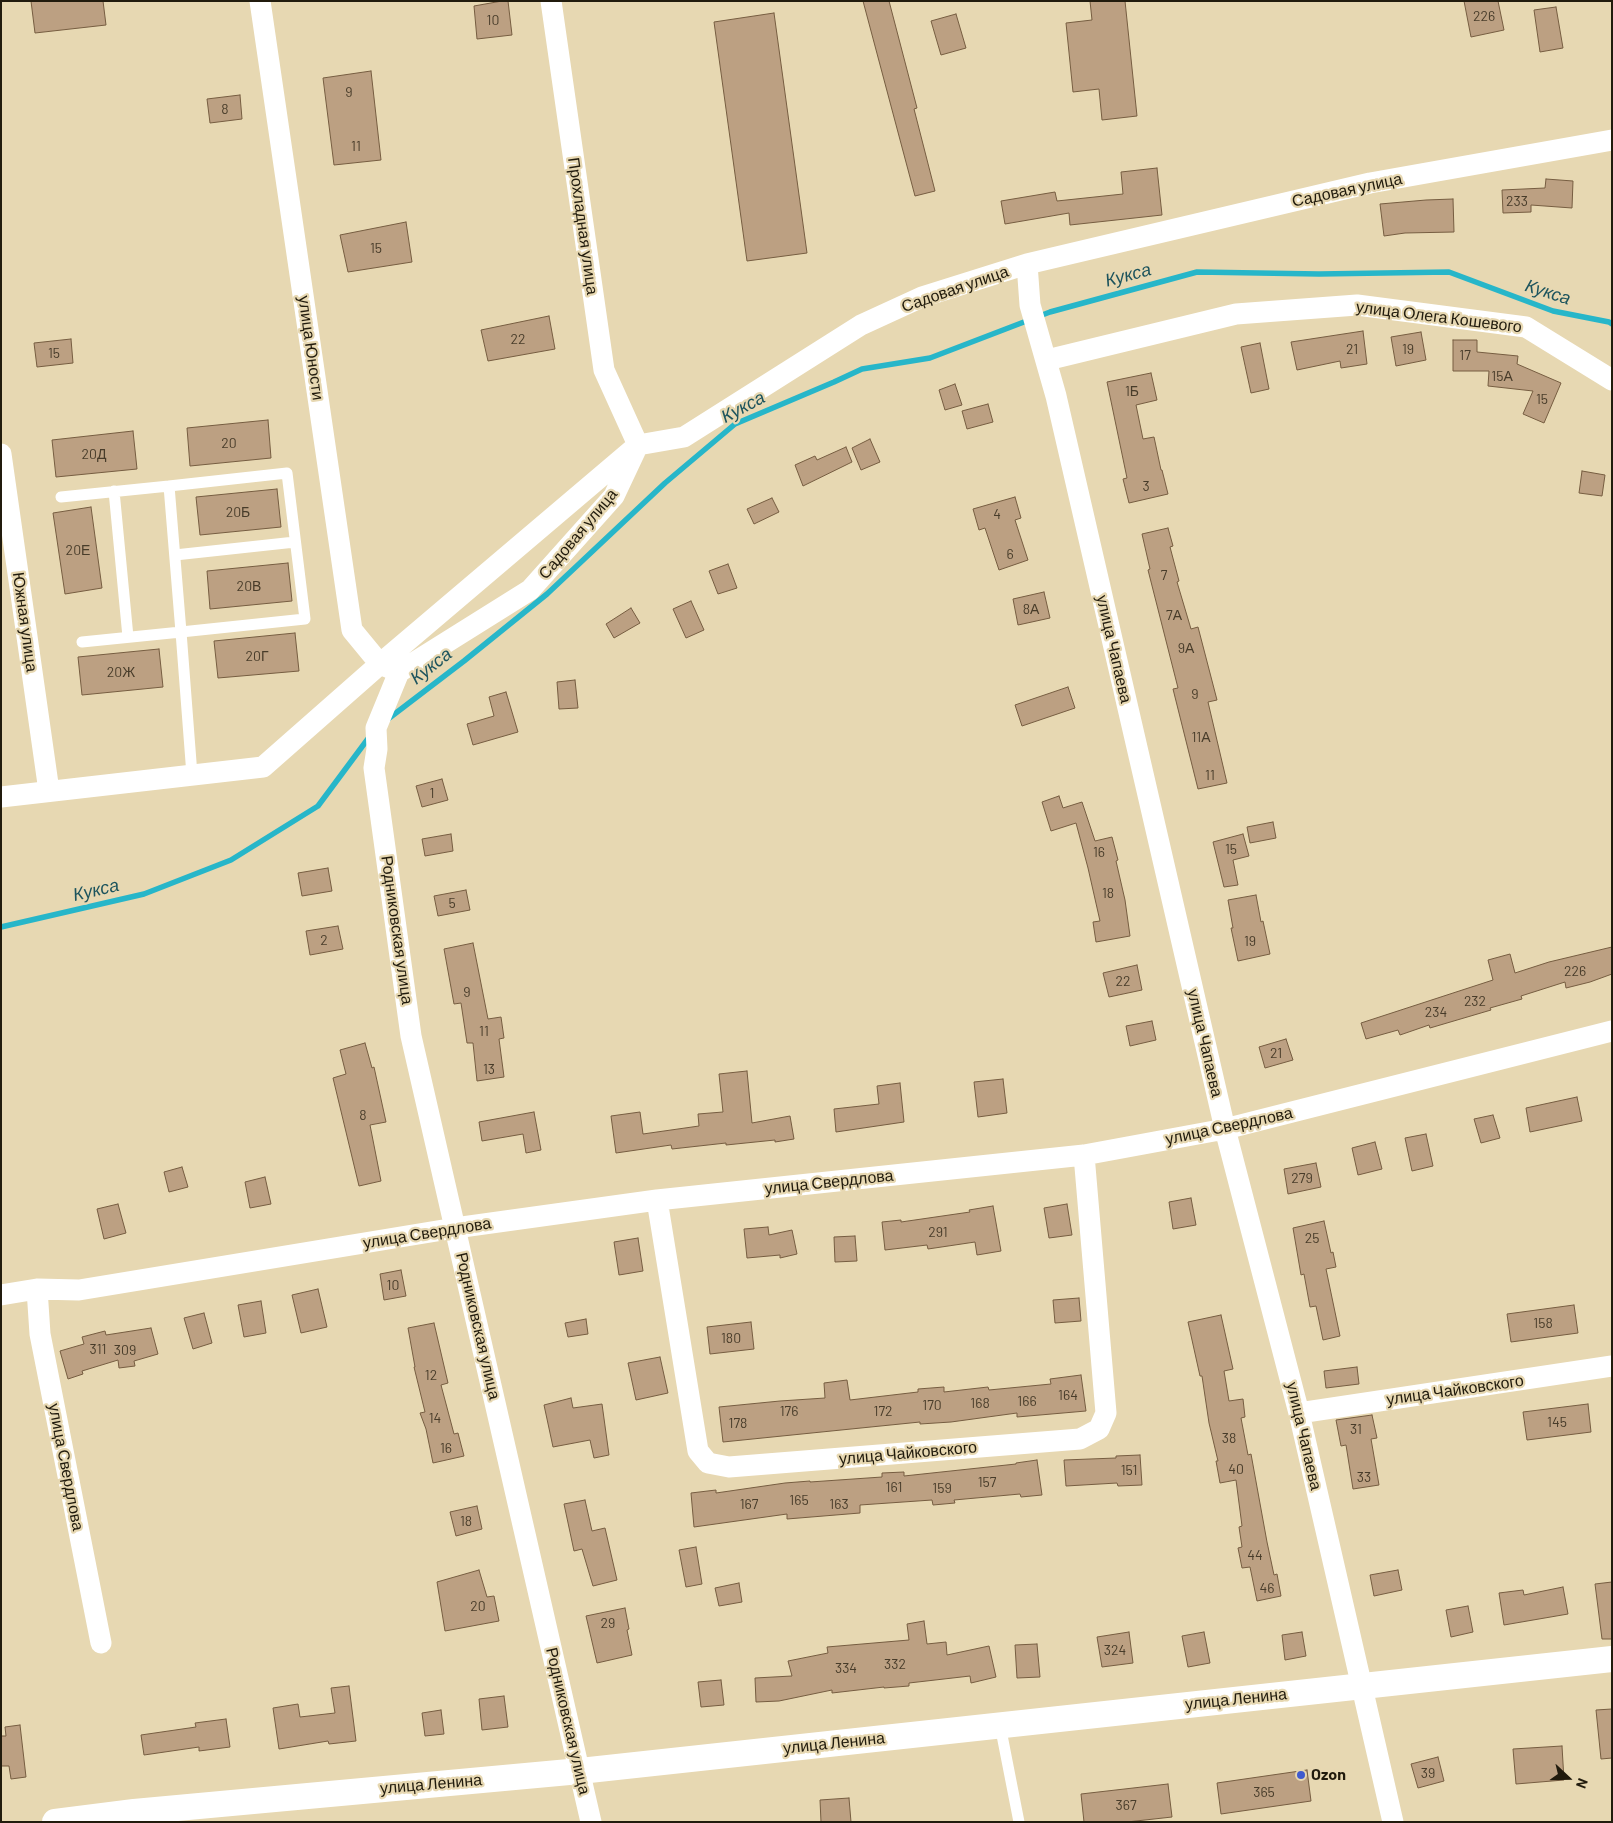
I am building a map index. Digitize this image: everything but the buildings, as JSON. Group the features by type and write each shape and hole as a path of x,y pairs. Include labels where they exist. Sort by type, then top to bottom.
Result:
{"street":[{"name":"улица Юности","path":"260,1 352,630 368,651 389,668"},
{"name":"Прохладная улица","path":"551,1 604,370 638,445"},
{"name":"Садовая улица","path":"389,668 530,590 614,496 638,445 684,437 861,325 922,297 1026,264 1370,184 1612,140"},
{"name":"улица Чапаева","path":"1026,264 1030,305 1047,360 1225,1130 1299,1413 1392,1822"},
{"name":"улица Олега Кошевого","path":"1047,360 1236,314 1357,305 1526,327 1612,380"},
{"path":"1,797 263,767 389,668 638,445"},
{"name":"Южная улица","path":"1,454 49,791"},
{"name":"Родниковская улица","path":"389,668 376,728 377,749 374,768 411,1036 591,1822"},
{"name":"улица Свердлова","path":"1,1295 37,1289 79,1290 455,1228 657,1200 1084,1155 1225,1130 1612,1031"},
{"name":"улица Чайковского","path":"657,1200 698,1451 708,1463 729,1467 1080,1439 1099,1429 1106,1413 1084,1155"},
{"name":"улица Свердлова","path":"37,1289 40,1334 100,1643"},
{"name":"улица Чайковского","path":"1299,1413 1612,1366"},
{"name":"улица Ленина","path":"55,1822 134,1817 580,1771 1612,1659"}],"lane":[{"path":"61,497 287,472 305,618 82,642"},
{"path":"169,486 192,775"},
{"path":"114,491 128,637"},
{"path":"175,555 295,542"},
{"path":"1000,1725 1018,1822"}],"waterway":[{"name":"Кукса","path":"388,719 547,594 665,483 735,424 862,369 930,358 1050,312 1197,272 1319,274 1449,272 1553,311 1612,324"},
{"name":"Кукса","path":"1,927 144,894 231,860 318,806 370,736"}],"place":[{"name":"Ozon","path":"1301,1775"}]}
